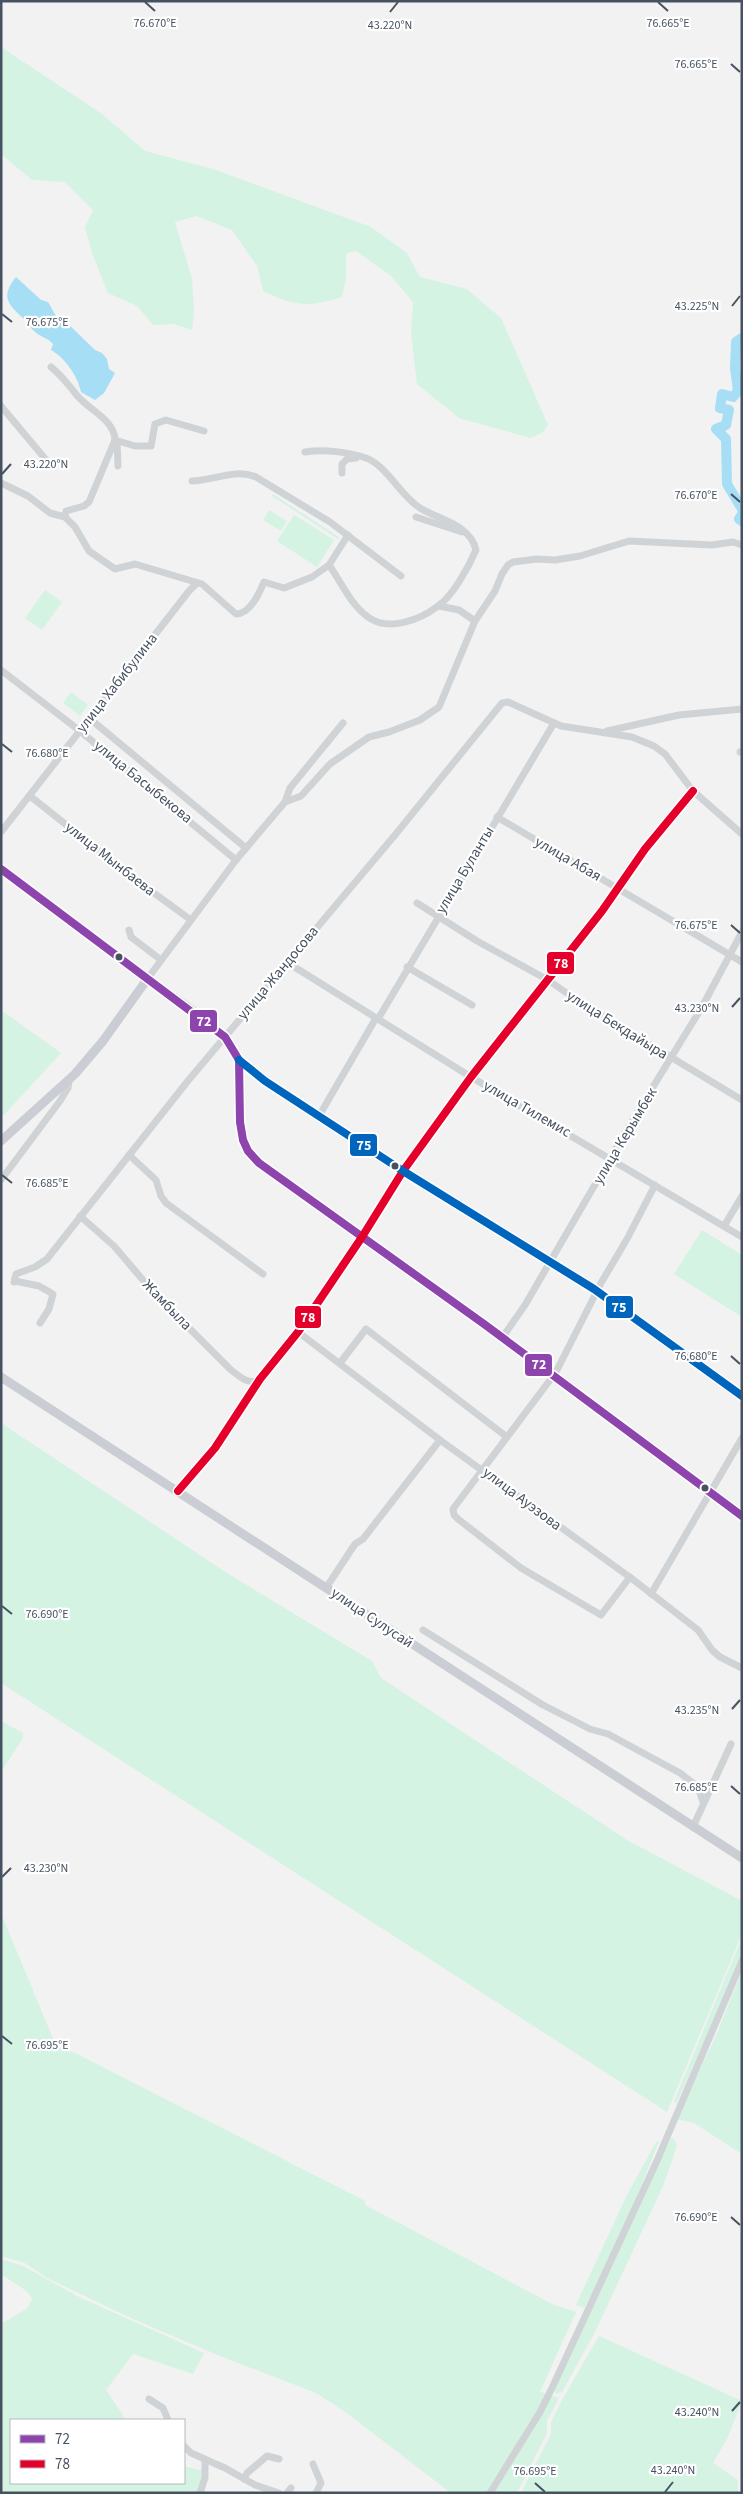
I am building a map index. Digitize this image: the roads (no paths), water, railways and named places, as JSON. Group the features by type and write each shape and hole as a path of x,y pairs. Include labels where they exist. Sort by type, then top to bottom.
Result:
{"main road":[{"path":"1,869 148,978 102,1041 68,1081 1,1141"},
{"name":"улица Сулусай","path":"1,1377 742,1858"}],"street":[{"path":"51,367 65,378 75,394 110,426 116,441 118,466"},
{"path":"1,406 47,461"},
{"path":"116,441 136,446 151,446 155,424 160,420 175,422 204,431"},
{"path":"1,483 28,496 55,514 66,514 84,506 88,502 116,441"},
{"path":"305,452 325,451 366,458 379,467 395,486 418,507 441,517 467,533 474,541 476,550 466,570 439,606 398,624 387,626 367,617 352,602 329,565"},
{"path":"342,474 340,467 347,459 366,458"},
{"path":"192,481 203,481 233,474 249,474 348,535 401,576"},
{"path":"66,514 89,551 115,569 135,564 163,571 176,578 185,578 202,584 239,615 249,608 264,582 277,588 292,587 329,565 348,535"},
{"path":"416,517 467,533"},
{"path":"285,802 301,796 330,764 369,737 389,732 420,720 439,707 475,621 495,591 502,574 508,565 513,562 537,559 555,560 580,556 629,541 712,545 733,542 742,545"},
{"name":"улица Хабибулина","path":"1,832 189,590 197,583"},
{"path":"439,606 460,610 475,621"},
{"name":"улица Басыбекова","path":"2,673 80,731 236,860"},
{"name":"улица Жандосова","path":"40,1323 49,1309 53,1294 39,1286 14,1281 16,1274 35,1267 47,1259 66,1232 225,1037 502,704 508,702 554,722"},
{"path":"604,732 679,715 742,709"},
{"name":"улица Басыбекова","path":"89,718 246,848"},
{"path":"554,722 571,728 632,737 654,746 665,754 693,791 742,834"},
{"name":"улица Буланты","path":"318,1112 377,1018 554,722"},
{"path":"343,723 290,788 285,802 236,860 148,978 225,1037 239,1060 403,1171 598,1291 742,1396"},
{"path":"178,1491 215,1448 260,1379 298,1332 362,1237 403,1171 471,1076 602,911 644,849 693,791"},
{"name":"улица Мынбаева","path":"30,796 136,880 191,920"},
{"name":"улица Абая","path":"498,817 742,962"},
{"name":"улица Бекдайыра","path":"416,903 477,941 548,980 581,1004 742,1100"},
{"path":"129,930 131,937 161,960"},
{"name":"улица Керымбек","path":"502,1338 551,1262 670,1058 702,1007 742,932"},
{"name":"улица Тилемис","path":"288,963 471,1076 742,1237"},
{"path":"407,967 472,1005"},
{"path":"239,1060 240,1122 243,1140 248,1152 269,1170 502,1338 742,1516"},
{"path":"1,1180 60,1101 68,1088 68,1081"},
{"path":"129,1155 156,1180 161,1196 166,1203 263,1274"},
{"path":"630,1577 601,1615 506,1557 458,1519 453,1513 453,1507 553,1376 655,1185"},
{"path":"724,1226 742,1196"},
{"name":"Жамбыла","path":"80,1216 114,1246 154,1293 230,1369 251,1382 260,1379"},
{"path":"43,1253 66,1232"},
{"path":"340,1364 366,1329 507,1437"},
{"name":"улица Ауэзова","path":"298,1332 440,1440 630,1577 698,1630 712,1650 720,1657 742,1668"},
{"path":"651,1594 742,1438"},
{"path":"326,1588 355,1544 363,1539 440,1440"},
{"path":"422,1630 543,1705 590,1728 608,1734 680,1773 698,1788 703,1802"},
{"path":"693,1827 703,1802 732,1744"},
{"path":"490,2493 540,2412 552,2388 656,2163 742,1961"},
{"path":"149,2399 163,2408 168,2419"},
{"path":"188,2452 244,2479 279,2493"},
{"path":"244,2479 246,2473 267,2456 279,2459"},
{"path":"200,2493 205,2478 205,2460"},
{"path":"313,2464 321,2483 316,2493"}],"water":[{"path":"16,277 41,300 48,302 56,316 63,319 107,359 109,369 115,373 104,393 95,400 81,392 70,368 61,357 51,350 53,344 33,330 10,304 7,295 8,290"}],"waterway":[{"path":"742,338 736,342 735,368 738,391 733,397 722,394 720,408 729,410 726,425 716,429 726,439 727,484 742,509"},
{"path":"742,514 739,519 742,521"}]}
